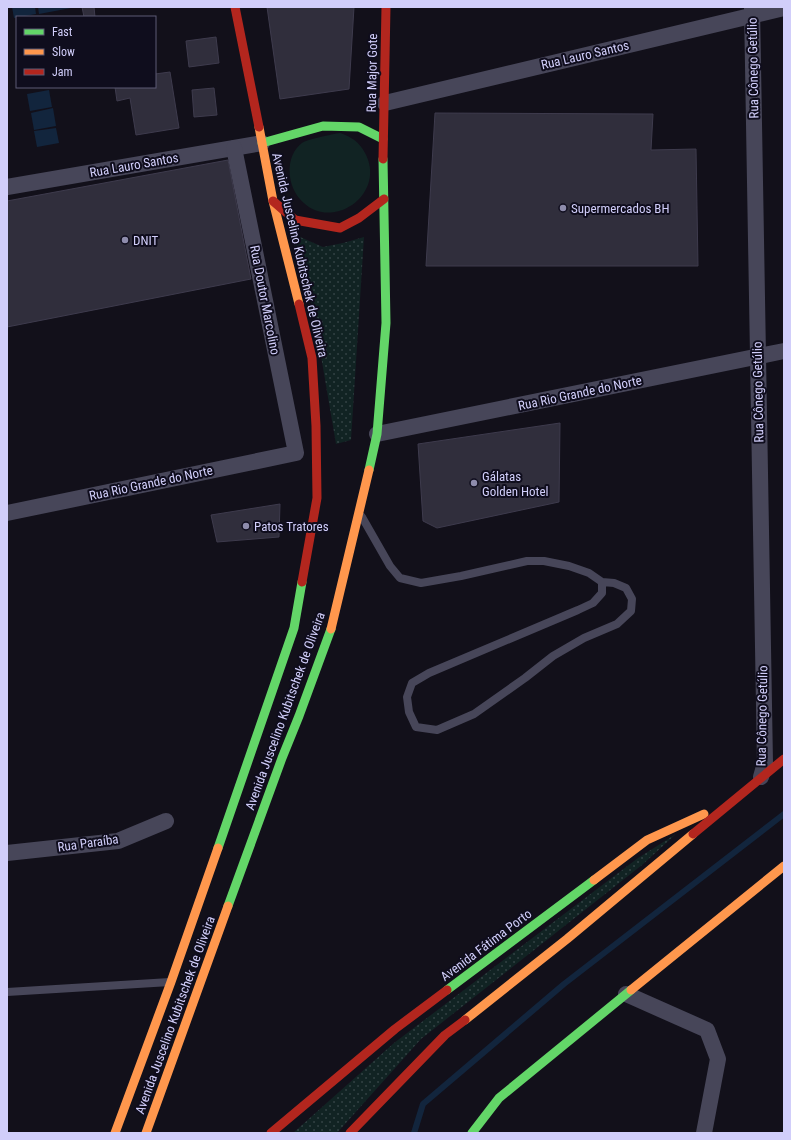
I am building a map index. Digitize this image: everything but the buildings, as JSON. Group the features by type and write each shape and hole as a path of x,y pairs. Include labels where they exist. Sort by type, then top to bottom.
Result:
{"main road":[{"path":"235,7 262,143 323,126 359,127 383,139"},
{"name":"Rua Major Gote","path":"383,139 386,7"},
{"name":"Avenida Juscelino Kubitschek de Oliveira","path":"147,1132 282,758 300,716 332,626 377,434 386,323 383,139"},
{"name":"Avenida Juscelino Kubitschek de Oliveira","path":"115,1133 171,982 294,628 317,498 316,426 312,358 273,201 262,143"},
{"path":"273,201 295,220 321,226 340,228 359,218 384,199"},
{"name":"Avenida Fátima Porto","path":"350,1133 445,1035 567,939 732,800 784,759"},
{"name":"Avenida Fátima Porto","path":"271,1133 396,1029 647,840 732,800"},
{"path":"472,1133 498,1098 784,866"}],"street":[{"name":"Rua Lauro Santos","path":"385,103 752,11 784,8"},
{"name":"Rua Cônego Getúlio","path":"752,11 765,763 761,776"},
{"name":"Rua Lauro Santos","path":"7,186 262,143"},
{"name":"Rua Doutor Marcolino","path":"234,148 296,453"},
{"name":"Rua Rio Grande do Norte","path":"377,434 784,351"},
{"name":"Rua Rio Grande do Norte","path":"7,513 296,453"},
{"name":"Rua Paraíba","path":"7,853 118,841 166,820"},
{"path":"626,994 707,1030 718,1059 704,1133"}],"lane":[{"path":"359,511 390,566 400,578 421,583 461,576 527,561 544,561 569,566 589,573 602,582 614,583 626,588 632,599 631,611 617,624 584,638 553,656 474,714 437,730 416,727 409,712 407,696 412,683 429,673 588,605 602,593 602,582"},
{"path":"7,992 171,982"}],"shaded area":[{"path":"340,133 359,144 364,151 370,169 369,183 362,195 352,205 339,211 325,212 311,208 299,198 295,192 290,177 290,162 296,148 302,143"},
{"path":"291,233 323,247 364,237 351,440 336,444 313,309"},
{"path":"676,834 642,865 421,1039 337,1133 293,1133 394,1043 638,858"}],"water":[{"path":"12,7 35,7 36,14 16,16 14,18"},
{"path":"38,7 71,7 71,8 39,14"},
{"path":"49,90 52,107 30,111 27,94"},
{"path":"53,108 56,126 34,130 31,113"},
{"path":"56,128 59,143 37,147 34,131"}],"waterway":[{"path":"414,1133 423,1104 564,984 784,814"}],"traffic: fast":[{"path":"262,143 323,126 359,127 383,139"},
{"path":"369,470 377,434 386,323 383,159"},
{"path":"218,848 294,628 302,582"},
{"path":"228,906 331,629"},
{"path":"447,990 594,880"},
{"path":"472,1133 499,1098 631,990"}],"traffic: slow":[{"path":"259,127 273,201 299,304"},
{"path":"331,629 369,470"},
{"path":"594,880 647,840 704,814"},
{"path":"465,1020 567,939 693,834"},
{"path":"115,1133 171,982 218,848"},
{"path":"631,990 784,866"},
{"path":"146,1133 228,906"}],"traffic: jam":[{"path":"235,7 259,127"},
{"path":"383,159 386,7"},
{"path":"273,201 295,220 340,228 359,218 384,199"},
{"path":"299,304 312,358 316,426 317,498 302,582"},
{"path":"693,834 784,759"},
{"path":"271,1133 395,1029 447,990"},
{"path":"350,1133 445,1035 465,1020"}],"place":[{"name":"Supermercados BH","path":"563,208"},
{"name":"DNIT","path":"125,240"},
{"name":"Gálatas Golden Hotel","path":"474,483"},
{"name":"Patos Tratores","path":"246,526"}]}
